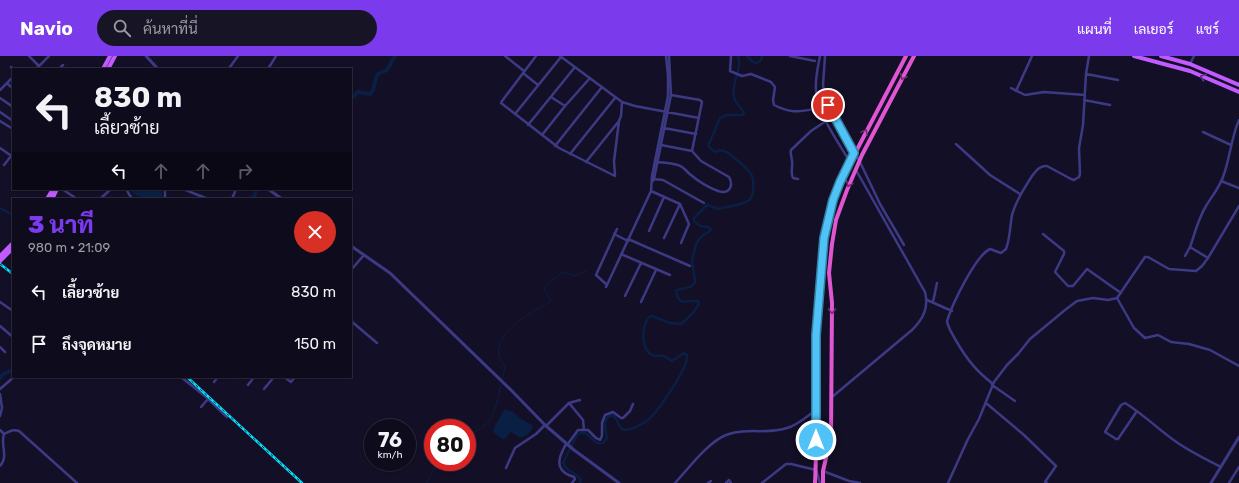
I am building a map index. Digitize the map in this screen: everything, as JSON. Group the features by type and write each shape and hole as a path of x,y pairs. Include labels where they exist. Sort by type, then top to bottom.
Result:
{"highway":[{"path":"815,483 816,335 824,238 833,200 854,153 906,56"},
{"path":"821,483 831,436 832,303 829,273 836,220 856,170 914,56"}],"main road":[{"path":"104,68 110,56"},
{"path":"109,68 115,56"},
{"path":"1134,56 1190,71 1239,92"},
{"path":"1161,56 1190,64 1239,85"},
{"path":"0,256 12,244"},
{"path":"0,261 12,249"}],"street":[{"path":"29,56 38,68 49,56"},
{"path":"146,56 157,68"},
{"path":"230,68 238,56"},
{"path":"269,68 276,56"},
{"path":"505,56 538,85"},
{"path":"515,114 560,56 622,102 635,106 699,118"},
{"path":"653,180 664,128 669,86 666,56"},
{"path":"617,229 596,275 606,286 651,191 666,111 671,95 670,56"},
{"path":"732,56 730,71 742,76 751,74 771,82 775,87 773,100 774,105 786,111 794,112 821,108"},
{"path":"790,56 803,57 815,61"},
{"path":"820,56 816,89 821,108 826,121 850,162"},
{"path":"826,56 823,85 825,98 860,162 880,204 904,245"},
{"path":"1016,90 1032,56"},
{"path":"1015,401 976,370 965,357 949,328 948,321 969,276 982,255 990,249 1001,253 1006,249 1013,214 1020,194 1037,170 1044,166 1074,180 1079,177 1079,153 1089,56"},
{"path":"1190,64 1194,56"},
{"path":"535,57 501,104 555,146 615,176 614,161 622,102"},
{"path":"60,68 63,65"},
{"path":"528,125 575,67"},
{"path":"1086,74 1118,80"},
{"path":"0,90 12,78"},
{"path":"542,136 565,106 590,78"},
{"path":"7,83 12,88"},
{"path":"555,146 602,87"},
{"path":"1011,88 1025,95 1044,92 1085,95"},
{"path":"671,95 702,102 692,151"},
{"path":"552,97 565,106"},
{"path":"0,98 12,106"},
{"path":"570,154 615,98"},
{"path":"1084,100 1110,105"},
{"path":"0,112 12,120"},
{"path":"0,121 12,128"},
{"path":"586,162 619,121"},
{"path":"798,179 793,178 791,171 791,150 811,131 826,121"},
{"path":"1185,256 1190,247 1201,216 1221,181 1239,122"},
{"path":"664,128 696,134"},
{"path":"1203,132 1231,145"},
{"path":"956,144 990,175 1020,194"},
{"path":"657,162 681,166 693,177 718,191 725,192 732,186 732,182 729,177 701,161 692,151 661,145"},
{"path":"0,148 12,156 4,164"},
{"path":"832,397 918,324 924,316 927,300 925,292 856,170"},
{"path":"653,180 663,180 704,203"},
{"path":"1221,181 1239,188"},
{"path":"64,190 76,198"},
{"path":"101,198 110,190"},
{"path":"186,190 206,198"},
{"path":"269,190 281,198"},
{"path":"651,191 680,204 689,224 680,243"},
{"path":"649,231 664,197"},
{"path":"664,238 680,204"},
{"path":"948,483 979,419 992,384 1030,339 1073,304 1081,300 1093,298 1108,300 1117,298 1146,257 1169,269 1196,271 1208,258 1239,206"},
{"path":"614,234 690,266"},
{"path":"1043,234 1064,251 1055,272 1068,286 1072,286 1087,269 1121,293"},
{"path":"352,247 390,273 567,445 619,483"},
{"path":"1190,247 1208,258"},
{"path":"621,254 670,275"},
{"path":"352,269 364,255"},
{"path":"626,296 641,263"},
{"path":"641,302 656,270"},
{"path":"933,302 936,283"},
{"path":"1117,298 1134,328 1145,338 1158,335 1172,342 1189,344 1210,350 1239,366"},
{"path":"927,300 952,311"},
{"path":"0,302 12,310"},
{"path":"352,322 377,343"},
{"path":"0,326 12,336"},
{"path":"0,347 5,352"},
{"path":"0,389 13,378"},
{"path":"182,378 227,417"},
{"path":"214,382 217,378"},
{"path":"248,384 253,378"},
{"path":"264,389 273,378"},
{"path":"285,378 290,382 294,378"},
{"path":"0,394 2,408 0,416"},
{"path":"201,407 208,399"},
{"path":"506,468 515,448 546,426 569,403 580,400"},
{"path":"986,402 1024,435 1056,466 1045,482 1047,483"},
{"path":"569,403 583,420 584,430"},
{"path":"1137,411 1118,439 1105,432 1122,403 1125,403 1137,411 1186,449 1221,468"},
{"path":"572,483 575,479 563,471 559,463 560,456 576,431 588,430 600,440 602,436 602,423 605,415 613,412 623,418 634,404"},
{"path":"675,483 706,450 719,439 737,431 787,428 816,410"},
{"path":"0,430 4,434"},
{"path":"4,434 14,430 19,431 77,483"},
{"path":"0,466 5,457 3,445 4,434"},
{"path":"1211,483 1239,437"},
{"path":"762,483 786,464 816,470 821,483"},
{"path":"1229,483 1239,467"},
{"path":"823,471 849,482 860,483"},
{"path":"726,483 729,480 731,483"}],"water":[{"path":"131,190 162,190 162,198 143,198 133,194"},
{"path":"505,409 513,412 518,417 532,425 533,428 527,435 520,438 511,432 504,440 494,433 493,431 495,426"}],"waterway":[{"path":"352,98 358,92 370,94 373,90 378,74 387,70 395,56"},
{"path":"580,483 581,480 579,477 566,468 563,463 577,435 585,433 597,443 603,443 607,438 605,422 606,419 612,415 616,418 621,428 625,430 634,428 648,420 659,408 683,369 687,355 684,353 672,361 664,356 652,355 645,347 643,337 645,326 649,317 652,316 670,323 681,324 693,313 699,304 698,301 681,301 677,296 676,291 694,284 695,281 692,261 696,244 701,237 711,230 708,227 697,224 694,221 694,218 707,205 719,209 738,205 749,200 752,196 753,181 748,170 727,152 715,152 709,147 720,118 727,115 743,115 744,113 736,102 734,95 739,67 738,56"},
{"path":"747,56 753,62 757,63 761,60 762,56"},
{"path":"253,198 257,190"},
{"path":"0,208 12,214"},
{"path":"502,380 505,367 499,356 499,347 509,330 526,316 551,301 544,288 562,272 574,276 586,271"},
{"path":"0,378 3,374 12,370"},
{"path":"476,432 485,425 492,416 501,384"},
{"path":"427,483 433,471"}],"railway":[{"path":"0,264 12,273"},
{"path":"188,378 302,483"}],"route":[{"path":"816,440 816,335 824,238 827,220 833,200 854,153 828,105"}]}
